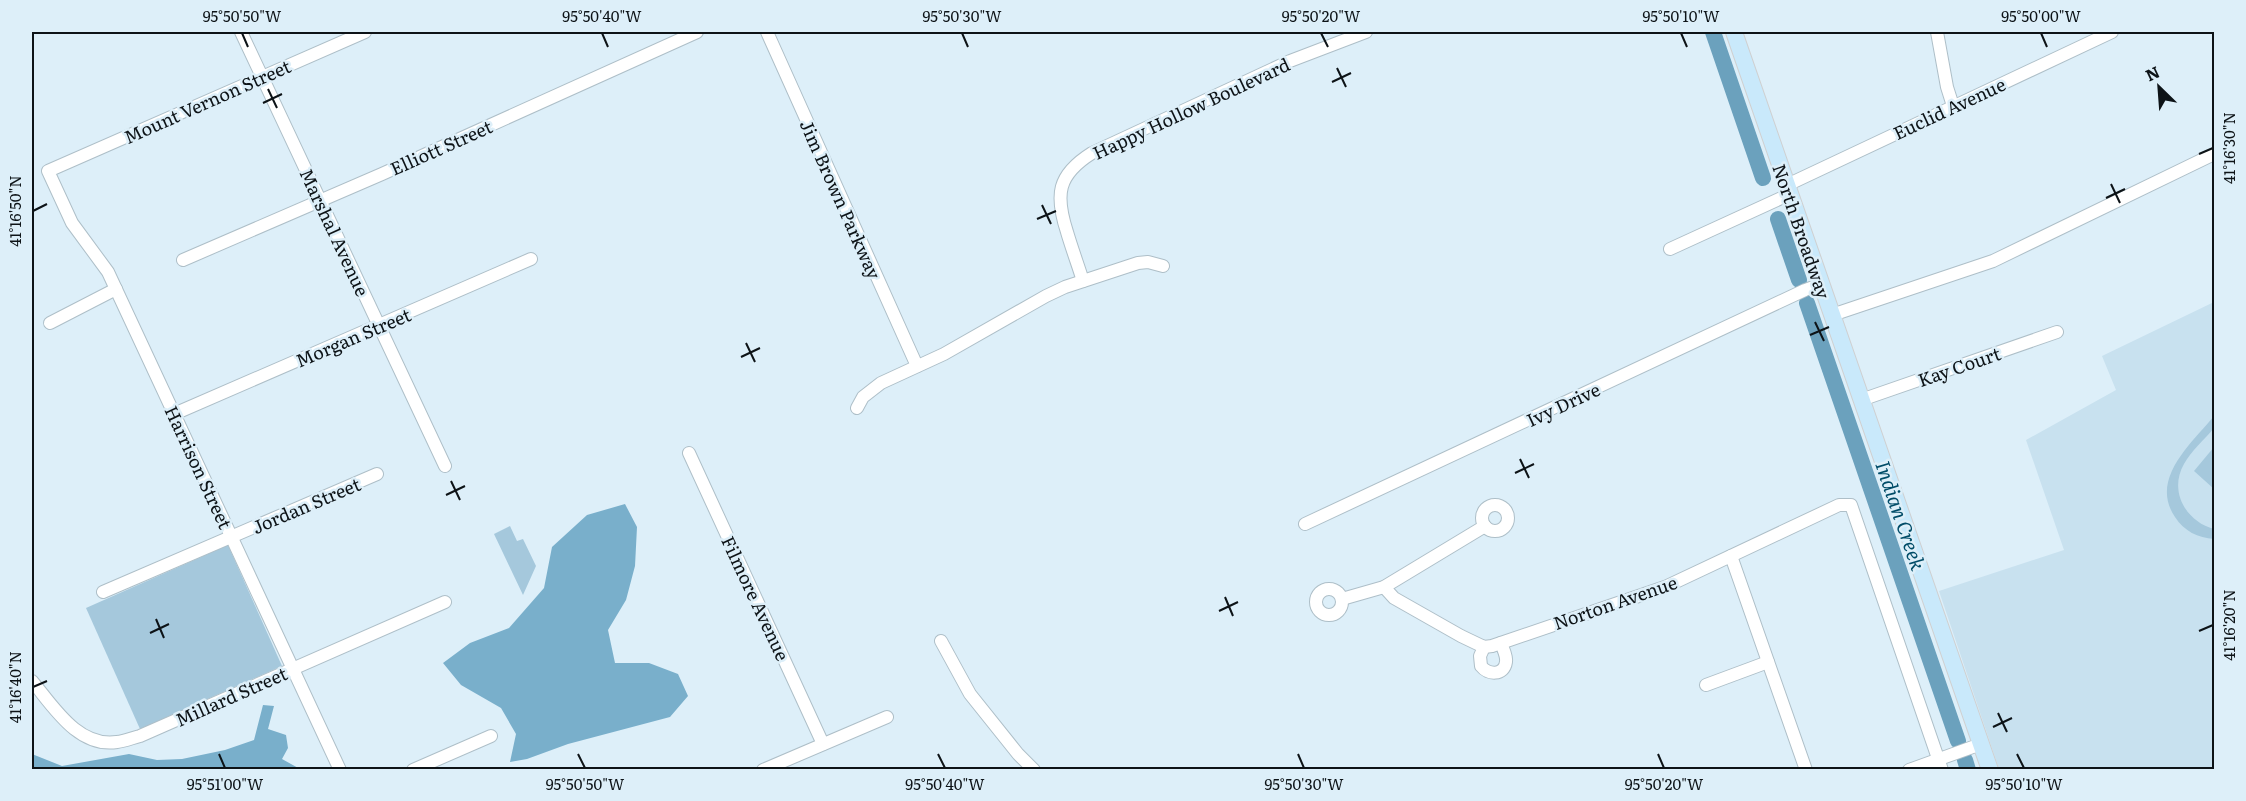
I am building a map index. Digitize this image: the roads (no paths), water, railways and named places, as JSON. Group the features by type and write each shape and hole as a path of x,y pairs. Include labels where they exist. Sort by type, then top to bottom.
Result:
{"main road":[{"name":"North Broadway","path":"1734,32 1990,770"}],"street":[{"name":"Marshal Avenue","path":"241,32 445,466"},
{"name":"Mount Vernon Street","path":"48,171 365,32"},
{"name":"Elliott Street","path":"183,260 321,201 697,32"},
{"name":"Jim Brown Parkway","path":"767,32 917,366"},
{"name":"Happy Hollow Boulevard","path":"1083,281 1060,207 1061,187 1072,167 1092,153 1267,71 1366,32"},
{"path":"1937,32 1944,76 1953,106"},
{"name":"Euclid Avenue","path":"1670,249 1953,106 2112,32"},
{"path":"1832,315 1993,261 2214,154"},
{"name":"Harrison Street","path":"48,171 72,224 102,262 116,289 340,770"},
{"name":"Morgan Street","path":"174,414 531,259"},
{"path":"857,408 863,397 872,389 963,344 1046,296 1138,263 1148,262 1163,266"},
{"name":"Ivy Drive","path":"1305,524 1821,284"},
{"path":"50,323 116,289"},
{"name":"Kay Court","path":"1862,400 2057,332"},
{"name":"Filmore Avenue","path":"689,453 823,744"},
{"name":"Jordan Street","path":"103,592 377,474"},
{"name":"Norton Avenue","path":"1484,647 1665,587 1839,505 1851,505 1941,764"},
{"path":"1342,599 1384,586 1485,526"},
{"path":"1731,556 1806,770"},
{"path":"1384,586 1394,598 1484,647 1480,656 1481,666 1488,673 1494,674 1506,665 1507,659 1501,643"},
{"name":"Millard Street","path":"32,681 65,720 83,736 100,742 117,742 140,736 445,602"},
{"path":"941,641 970,694 1018,754 1034,770"},
{"path":"1706,685 1768,662"},
{"path":"763,770 887,717"},
{"path":"413,770 491,736"},
{"path":"1909,770 1941,764 1981,744"}],"waterway":[{"name":"Indian Creek","path":"1713,32 1763,178"},
{"name":"Indian Creek","path":"1778,219 1799,280"},
{"name":"Indian Creek","path":"1807,303 1958,741"},
{"name":"Indian Creek","path":"1965,760 1968,770"}]}
